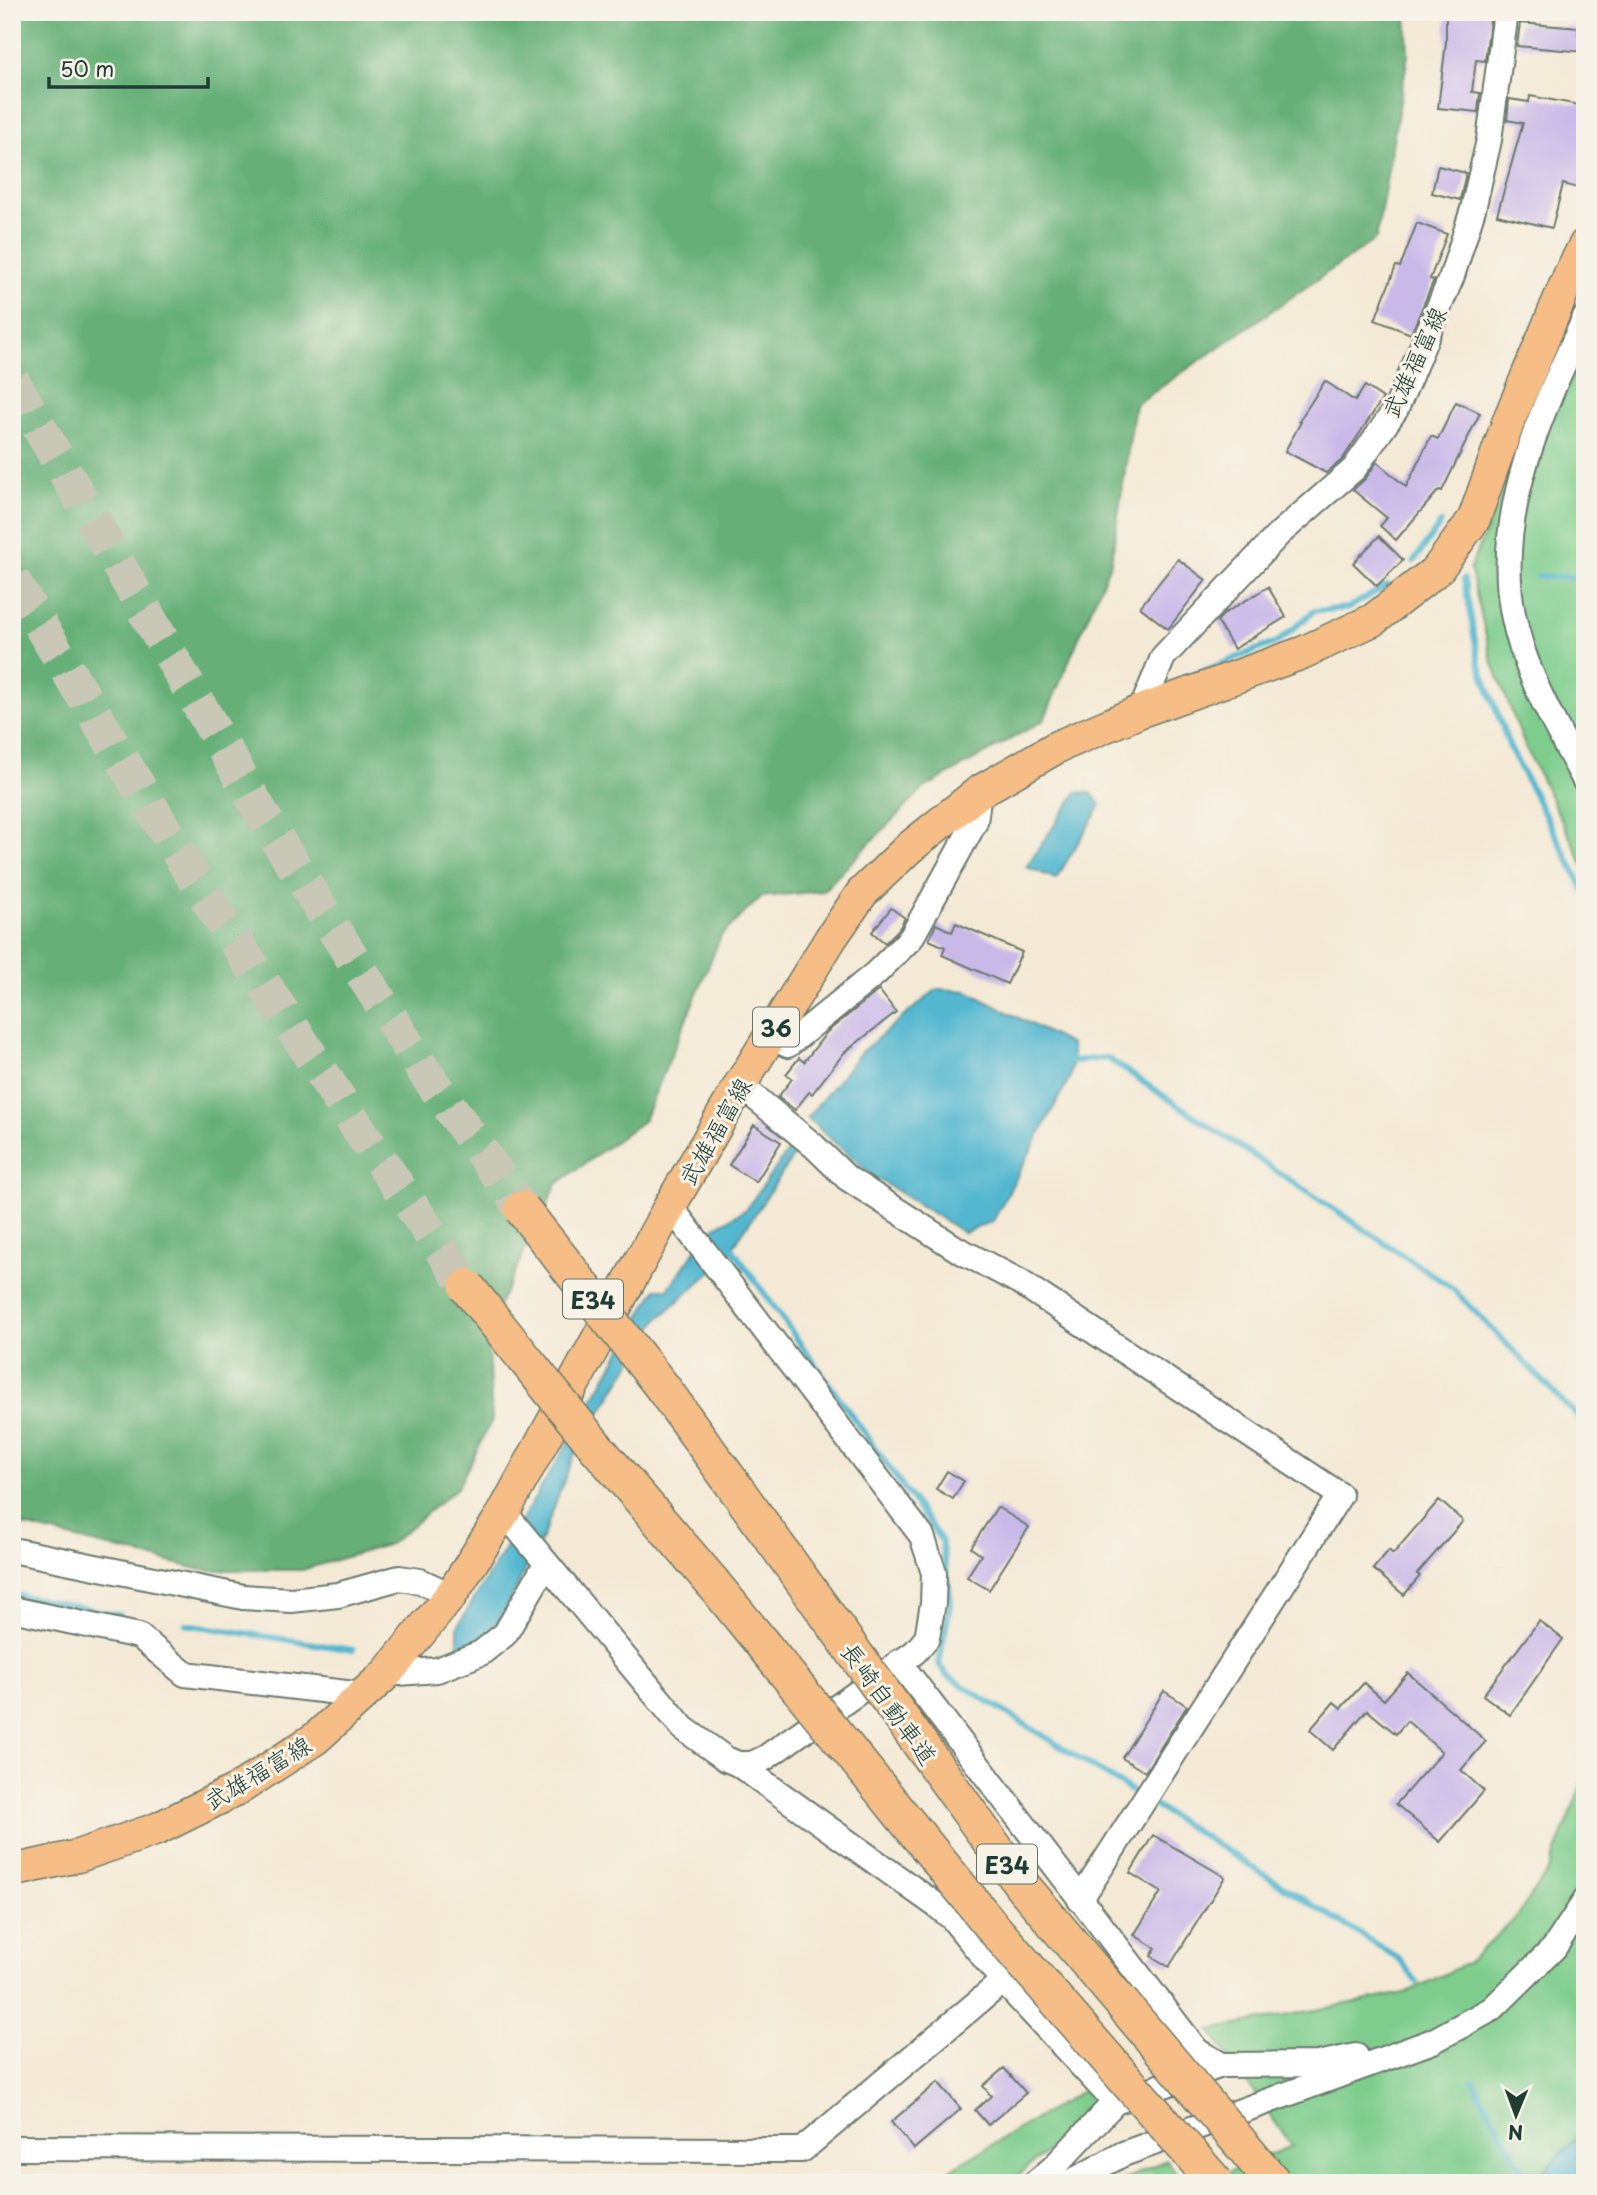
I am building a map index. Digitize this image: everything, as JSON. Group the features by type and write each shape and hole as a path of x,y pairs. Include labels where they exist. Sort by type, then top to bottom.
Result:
{"highway":[{"name":"長崎自動車道","path":"522,1209 663,1388 1021,1884 1274,2183"},
{"name":"E34","path":"467,1287 596,1447 712,1582 995,1930 1216,2183"}],"main road":[{"name":"武雄福富線","path":"12,1871 78,1856 157,1829 238,1789 316,1738 386,1674 509,1517 670,1206 770,1037 862,893 909,848 979,792 1057,747 1141,710 1302,653 1373,620 1437,570 1474,519 1509,419 1585,244"}],"street":[{"name":"武雄福富線","path":"1141,710 1163,657 1279,534 1354,469 1396,410 1451,276 1473,209 1489,140 1506,12"},
{"path":"1585,318 1559,372 1520,478 1507,549 1513,614 1525,659 1585,780"},
{"path":"770,1037 788,1045 876,973 911,938 975,822 979,792"},
{"path":"740,1086 814,1146 847,1178 957,1249 1020,1282 1340,1495 1080,1900"},
{"path":"670,1206 922,1536 934,1573 933,1603 927,1638 915,1652 765,1758 752,1764 738,1764"},
{"path":"509,1517 683,1728 936,1905 951,1918 1003,1981 1115,2102"},
{"path":"12,1550 243,1597 291,1600 338,1595 399,1578 419,1581 451,1594"},
{"path":"386,1674 437,1670 481,1653 505,1634 543,1560"},
{"path":"12,1609 139,1636 185,1674 363,1695"},
{"path":"899,1662 1197,2051 1222,2065"},
{"path":"1069,2183 1123,2154 1433,2041 1492,2009 1554,1948 1585,1901"},
{"path":"12,2148 802,2150 1003,1981"},
{"path":"1034,2183 1053,2168 1115,2102 1222,2065 1318,2064 1433,2041"}],"green space":[{"path":"12,12 1406,12 1408,55 1376,239 1135,405 1111,562 1044,720 923,789 823,891 761,897 721,936 644,1120 557,1184 487,1330 492,1420 458,1487 390,1544 302,1570 202,1570 12,1523"},
{"path":"1585,340 1585,511 1578,549 1585,614 1585,868 1525,746 1492,661 1470,568 1512,471"},
{"path":"1585,1774 1585,2129 1533,2183 1201,2183 1292,2146 1210,2030 1405,1993 1468,1963 1518,1915 1550,1868"},
{"path":"1084,2090 1099,2107 1009,2183 928,2183"},
{"path":"1167,2160 1184,2183 1116,2183"}],"water":[{"path":"1585,511 1585,614 1578,549"},
{"path":"1077,792 1091,793 1101,805 1056,879 1026,867"},
{"path":"937,989 967,991 1071,1045 1073,1061 1070,1077 993,1221 964,1233 873,1176 807,1118 861,1052"},
{"path":"788,1151 794,1155 725,1259 658,1319 573,1457 543,1536 500,1619 478,1643 458,1650 458,1626 656,1289 668,1289 709,1231 746,1209"},
{"path":"1585,2129 1585,2183 1533,2183"}],"building":[{"path":"1446,12 1489,12 1485,61 1476,60 1472,92 1480,93 1478,112 1438,108 1446,42"},
{"path":"1520,23 1579,28 1578,34 1585,34 1585,52 1517,46"},
{"path":"1530,96 1585,106 1585,178 1582,189 1563,184 1552,228 1497,215 1523,123 1507,120 1509,99 1529,102"},
{"path":"1438,166 1466,173 1460,200 1432,193"},
{"path":"1417,223 1447,234 1430,279 1434,280 1411,334 1375,320 1396,266 1400,267"},
{"path":"1325,381 1355,401 1365,386 1383,398 1342,460 1326,473 1285,451 1301,422 1299,421"},
{"path":"1456,402 1480,413 1442,491 1439,490 1396,540 1380,526 1387,518 1353,490 1377,462 1406,487 1431,436 1438,439"},
{"path":"1379,536 1403,560 1377,586 1353,563"},
{"path":"1178,559 1206,580 1168,629 1140,607"},
{"path":"1268,587 1286,617 1234,649 1217,621 1225,613"},
{"path":"891,908 905,918 899,929 885,943 872,932"},
{"path":"956,923 1022,952 1007,984 942,955 945,947 929,940 936,924 952,932"},
{"path":"879,990 896,1012 844,1053 812,1094 809,1092 795,1110 778,1097 792,1079 786,1074 799,1058 804,1062 827,1032"},
{"path":"754,1125 781,1142 756,1182 729,1165"},
{"path":"947,1471 964,1481 953,1499 936,1489"},
{"path":"1439,1500 1463,1521 1417,1574 1420,1576 1404,1595 1373,1569 1389,1550 1393,1554"},
{"path":"997,1507 1029,1527 989,1590 967,1577 981,1555 971,1548"},
{"path":"1539,1621 1563,1639 1510,1715 1483,1695"},
{"path":"1408,1673 1486,1741 1461,1770 1484,1791 1440,1842 1396,1804 1442,1752 1407,1721 1396,1734 1367,1710 1333,1750 1310,1730 1334,1702 1341,1708 1364,1683 1384,1700"},
{"path":"1164,1691 1187,1706 1145,1772 1122,1758"},
{"path":"1153,1835 1225,1877 1169,1967 1151,1956 1156,1948 1134,1935 1161,1892 1130,1873"},
{"path":"1004,2068 1026,2093 988,2125 975,2110 991,2096 983,2086"},
{"path":"938,2082 961,2109 914,2149 891,2122"}],"waterway":[{"path":"1414,561 1441,523"},
{"path":"1538,576 1585,578"},
{"path":"1464,579 1479,663 1510,748 1585,892"},
{"path":"1180,680 1279,641 1314,611 1348,608 1388,585"},
{"path":"1073,1061 1107,1058 1452,1288 1585,1424"},
{"path":"729,1244 941,1540 951,1600 939,1664 946,1675 1141,1797"},
{"path":"12,1594 119,1615"},
{"path":"186,1624 353,1650"},
{"path":"1150,1803 1398,1958 1417,1982"},
{"path":"1473,2081 1529,2183"}],"tunnel":[{"path":"12,380 271,830 426,1074 522,1209"},
{"path":"12,579 194,878 358,1128 467,1287"}]}
